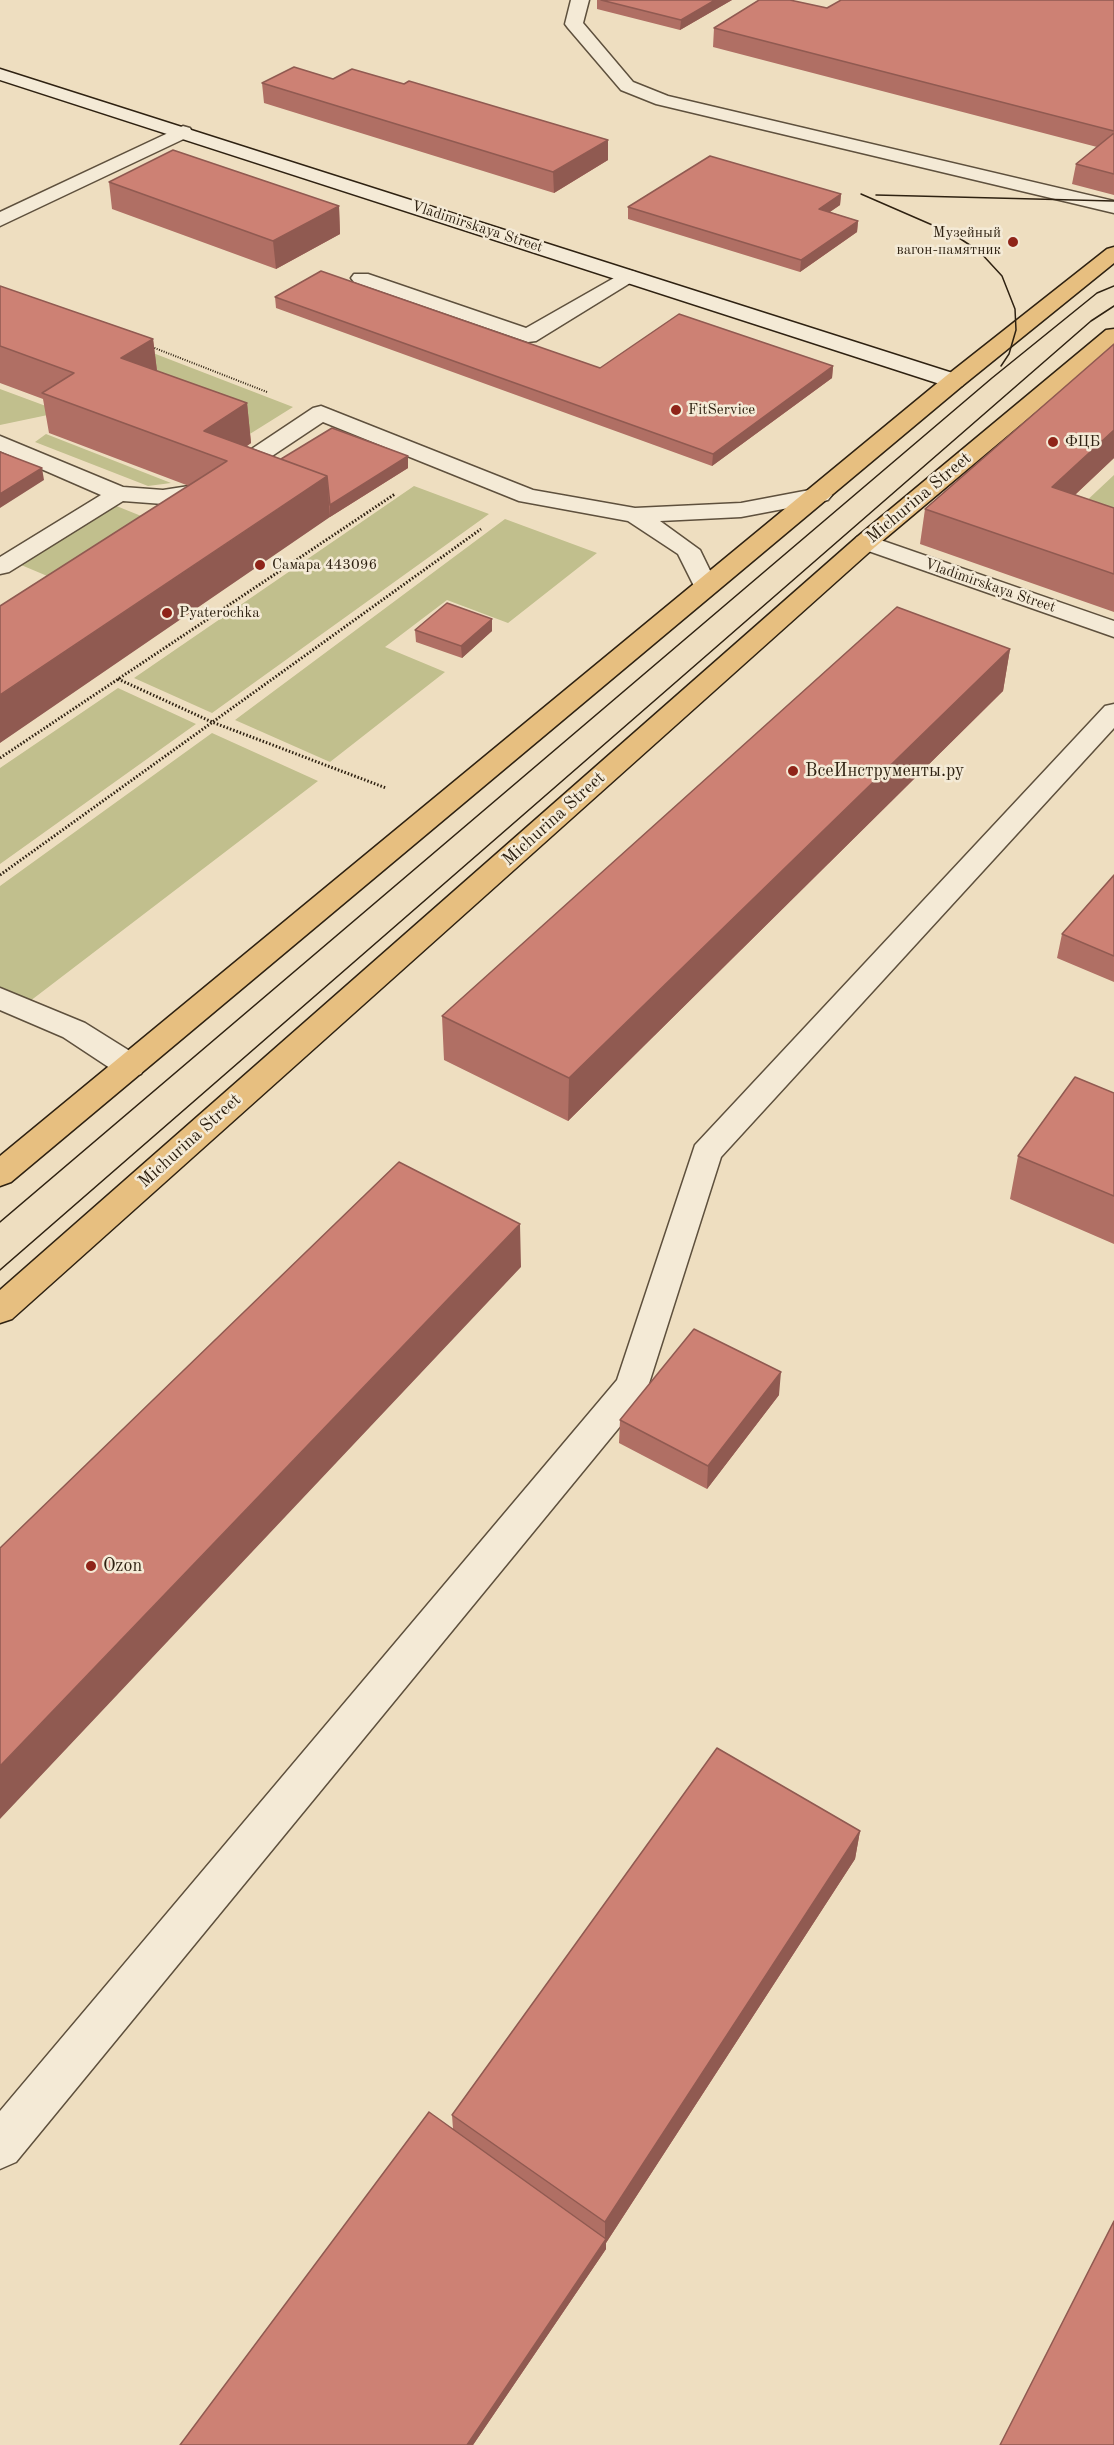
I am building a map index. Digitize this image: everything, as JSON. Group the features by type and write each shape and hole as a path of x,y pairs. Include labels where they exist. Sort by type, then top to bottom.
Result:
{"main road":[{"path":"0,1174 706,587 820,495 954,381 1114,253"},
{"name":"Michurina Street","path":"0,1310 866,542 1114,335"}],"street":[{"path":"581,0 578,2 574,24 627,86 662,100 1114,207"},
{"name":"Vladimirskaya Street","path":"0,74 954,381"},
{"path":"0,220 183,132"},
{"path":"361,278 528,336 628,276"},
{"path":"225,477 321,413 527,496 635,515 741,510 820,495"},
{"path":"0,443 119,494 163,497 202,491"},
{"path":"0,567 119,494"},
{"path":"635,515 688,550 706,587"},
{"name":"Vladimirskaya Street","path":"866,542 1114,629"},
{"path":"0,2145 633,1386 706,1153 1114,712"},
{"path":"0,998 74,1030 129,1066"}],"path":[{"path":"144,344 321,413"},
{"path":"0,758 443,462"},
{"path":"0,875 527,496"},
{"path":"117,679 212,722 389,789"}],"shaded area":[{"path":"0,294 293,407 245,437"},
{"path":"0,389 62,412 0,425"},
{"path":"46,434 171,483 148,486 35,442"},
{"path":"1114,475 1114,536 1066,520"},
{"path":"414,486 489,514 212,713 134,678"},
{"path":"109,503 166,526 71,586 14,562"},
{"path":"505,519 597,553 508,623 447,600 385,647 445,672 330,762 235,720"},
{"path":"118,688 196,724 0,864 0,768"},
{"path":"212,733 318,781 21,1008 0,997 0,886"}],"building":[{"path":"601,0 715,0 681,20"},
{"path":"759,0 790,0 827,8 841,0 1114,0 1114,131 714,28"},
{"path":"294,67 333,79 352,69 404,84 409,81 608,140 553,172 262,83"},
{"path":"1114,133 1114,174 1076,164"},
{"path":"173,150 339,206 273,241 109,182"},
{"path":"710,156 841,194 819,209 858,221 801,260 628,207"},
{"path":"321,271 600,368 679,314 833,366 713,454 275,297"},
{"path":"0,286 153,339 121,358 247,403 204,431 327,476 0,695 0,606 227,461 42,393 74,373 0,346"},
{"path":"1114,344 1114,430 1052,487 1114,508 1114,574 925,509"},
{"path":"332,428 408,456 330,505 327,476 281,459"},
{"path":"0,452 42,468 0,494"},
{"path":"447,603 492,619 461,646 415,630"},
{"path":"897,607 1010,649 569,1078 442,1016"},
{"path":"1114,875 1114,956 1062,934"},
{"path":"1075,1077 1114,1093 1114,1196 1018,1156"},
{"path":"399,1162 520,1224 0,1766 0,1548"},
{"path":"694,1329 781,1372 708,1466 620,1420"},
{"path":"717,1748 860,1831 605,2222 452,2115"},
{"path":"429,2112 606,2239 467,2445 180,2445"},
{"path":"1114,2221 1114,2445 1000,2445"}],"tram line":[{"path":"861,194 953,234 979,251 1002,276 1015,309 1016,330 1009,354 1001,366"},
{"path":"876,195 1114,201"},
{"path":"0,1222 992,378 1097,293 1114,286"},
{"path":"0,1270 1091,321 1114,306"}],"place":[{"name":"Музейный вагон-памятник","path":"1013,242"},
{"name":"FitService","path":"676,410"},
{"name":"ФЦБ","path":"1053,442"},
{"name":"Самара 443096","path":"260,565"},
{"name":"Pyaterochka","path":"167,613"},
{"name":"ВсеИнструменты.ру","path":"793,771"},
{"name":"Ozon","path":"91,1566"}]}
